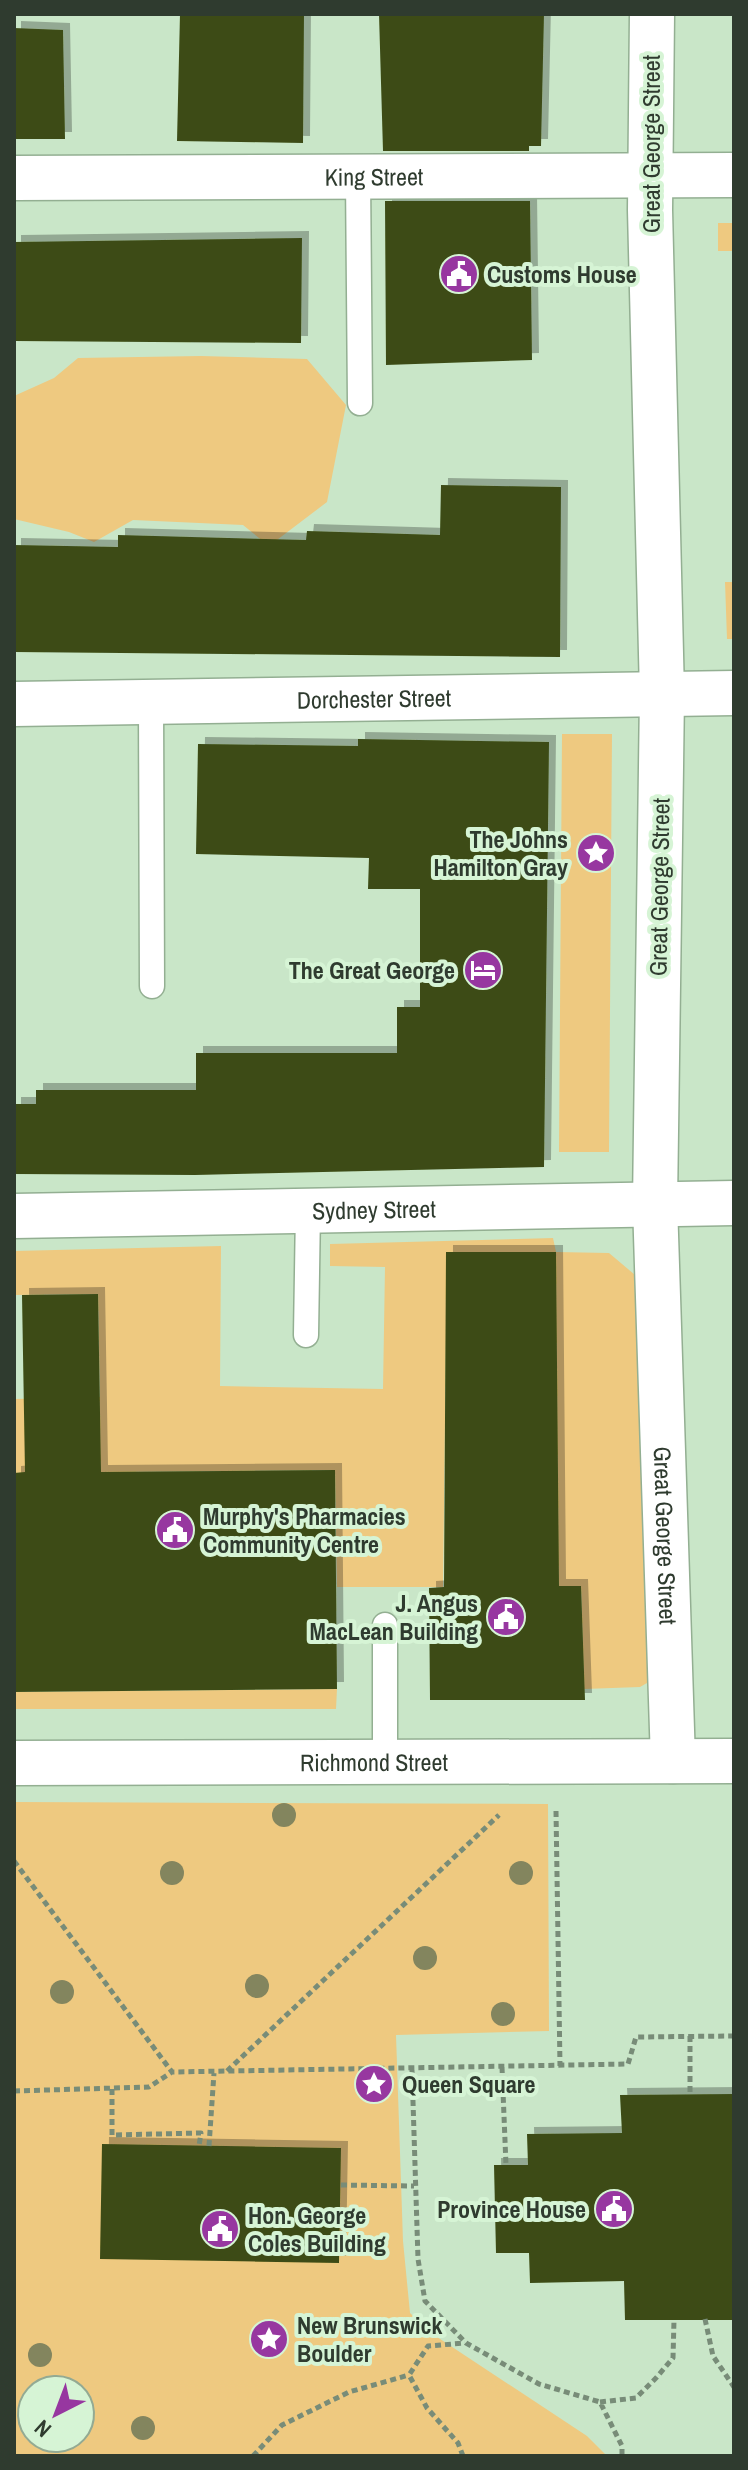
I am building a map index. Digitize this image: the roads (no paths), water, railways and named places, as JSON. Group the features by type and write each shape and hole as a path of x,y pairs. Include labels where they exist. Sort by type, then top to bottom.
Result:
{"street":[{"name":"Great George Street","path":"652,14 650,176 662,694 655,1204 673,1761"},
{"name":"King Street","path":"14,178 734,175"},
{"name":"Dorchester Street","path":"14,704 734,693"},
{"name":"Sydney Street","path":"14,1216 734,1203"},
{"name":"Richmond Street","path":"14,1763 734,1761"}],"lane":[{"path":"358,177 360,403"},
{"path":"151,702 152,986"},
{"path":"306,1335 308,1210"},
{"path":"385,1625 385,1762"}],"place":[{"name":"Customs House","path":"459,274"},
{"name":"The Johns Hamilton Gray","path":"596,853"},
{"name":"The Great George","path":"483,970"},
{"name":"Murphy's Pharmacies Community Centre","path":"175,1530"},
{"name":"J. Angus MacLean Building","path":"506,1617"},
{"name":"Queen Square","path":"374,2084"},
{"name":"Province House","path":"614,2209"},
{"name":"Hon. George Coles Building","path":"220,2229"},
{"name":"New Brunswick Boulder","path":"269,2339"}]}
